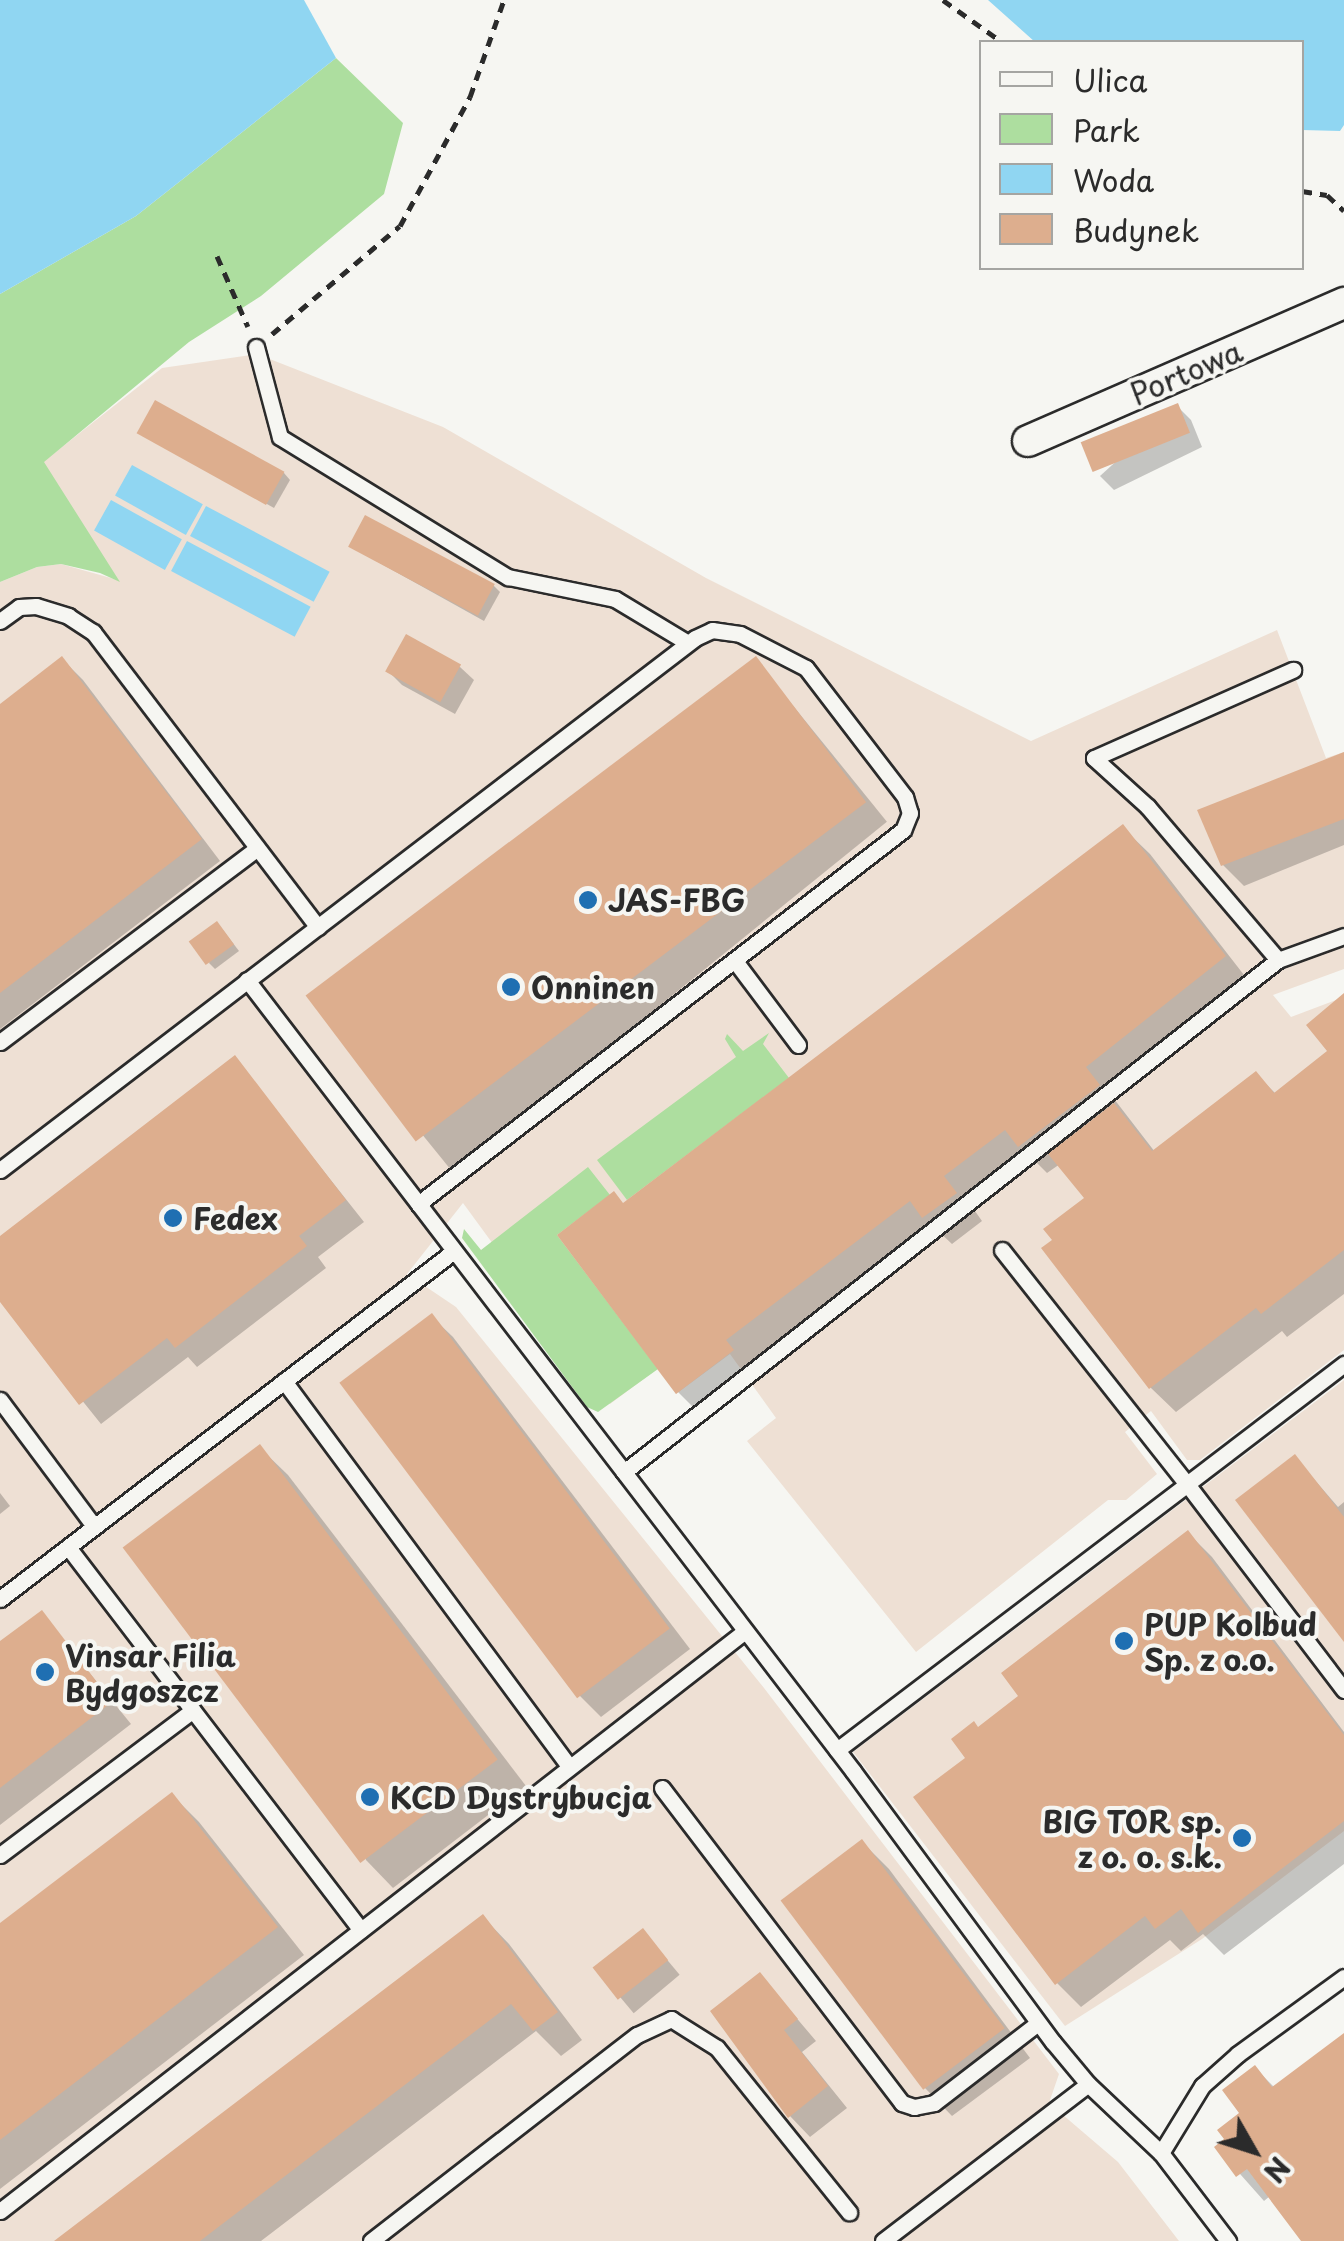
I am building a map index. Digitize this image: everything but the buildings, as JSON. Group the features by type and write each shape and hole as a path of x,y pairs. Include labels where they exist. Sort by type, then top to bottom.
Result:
{"street":[{"name":"Portowa","path":"1028,440 1344,303"}],"lane":[{"path":"256,346 280,437 508,577 615,599 688,643"},
{"path":"0,622 19,607 36,606 68,616 93,632 318,927"},
{"path":"0,1170 688,643 712,630 740,634 806,668 905,797 910,813 904,830 418,1204"},
{"path":"1278,960 1148,807 1094,758 1293,670"},
{"path":"0,1042 257,848"},
{"path":"624,1472 1278,960 1344,936"},
{"path":"736,961 798,1044"},
{"path":"248,980 837,1750 1038,2023 1088,2084 1162,2152 1228,2241"},
{"path":"1002,1250 1344,1690"},
{"path":"0,1599 454,1251"},
{"path":"837,1750 1344,1364"},
{"path":"284,1381 570,1767"},
{"path":"0,1400 94,1526"},
{"path":"68,1547 362,1930"},
{"path":"0,2211 745,1631"},
{"path":"0,1854 193,1710"},
{"path":"662,1788 902,2103 914,2107 934,2102 1038,2023"},
{"path":"1162,2152 1202,2086 1238,2054 1344,1977"},
{"path":"371,2241 636,2035 671,2019 716,2048 849,2212"},
{"path":"883,2241 1088,2084"}],"path":[{"path":"217,256 256,346 400,226 470,97 504,0"},
{"path":"944,0 999,40"},
{"path":"1304,191 1328,195 1344,211"}],"shaded area":[{"path":"257,354 443,427 706,578 1031,741 1277,630 1326,758 1344,752 1344,969 1273,995 1291,1017 1344,997 1344,1350 1200,1460 1187,1460 1151,1411 1125,1432 1157,1474 1126,1500 1108,1500 916,1652 747,1441 776,1418 730,1354 676,1394 657,1369 610,1404 463,1203 407,1274 456,1307 764,1688 1059,2074 1049,2103 1118,2162 1179,2241 0,2241 0,582 37,567 61,564 118,580 43,462 162,368"},
{"path":"1344,1380 1344,1831 1202,1939 1065,2026 853,1752"}],"green space":[{"path":"336,58 403,123 384,194 261,296 189,342 44,462 120,582 61,564 37,567 0,582 0,294 136,216"},
{"path":"769,1033 763,1044 789,1078 627,1200 597,1160 736,1057 725,1039 727,1034 743,1051"},
{"path":"588,1167 610,1195 557,1235 658,1369 598,1412 587,1407 462,1238 464,1229 481,1250"}],"water":[{"path":"0,0 304,0 336,58 136,216 0,294"},
{"path":"988,0 1344,0 1344,125 1340,131 1304,130 1304,40 1033,40"},
{"path":"132,465 203,504 186,535 115,496"},
{"path":"111,500 182,539 165,570 94,531"},
{"path":"206,506 330,572 314,602 190,536"},
{"path":"187,541 311,607 295,637 171,571"}],"place":[{"name":"JAS-FBG","path":"588,900"},
{"name":"Onninen","path":"511,987"},
{"name":"Fedex","path":"173,1218"},
{"name":"PUP Kolbud Sp. z o.o.","path":"1124,1641"},
{"name":"Vinsar Filia Bydgoszcz","path":"45,1672"},
{"name":"KCD Dystrybucja","path":"370,1797"},
{"name":"BIG TOR sp. z o. o. s.k.","path":"1242,1838"}]}
